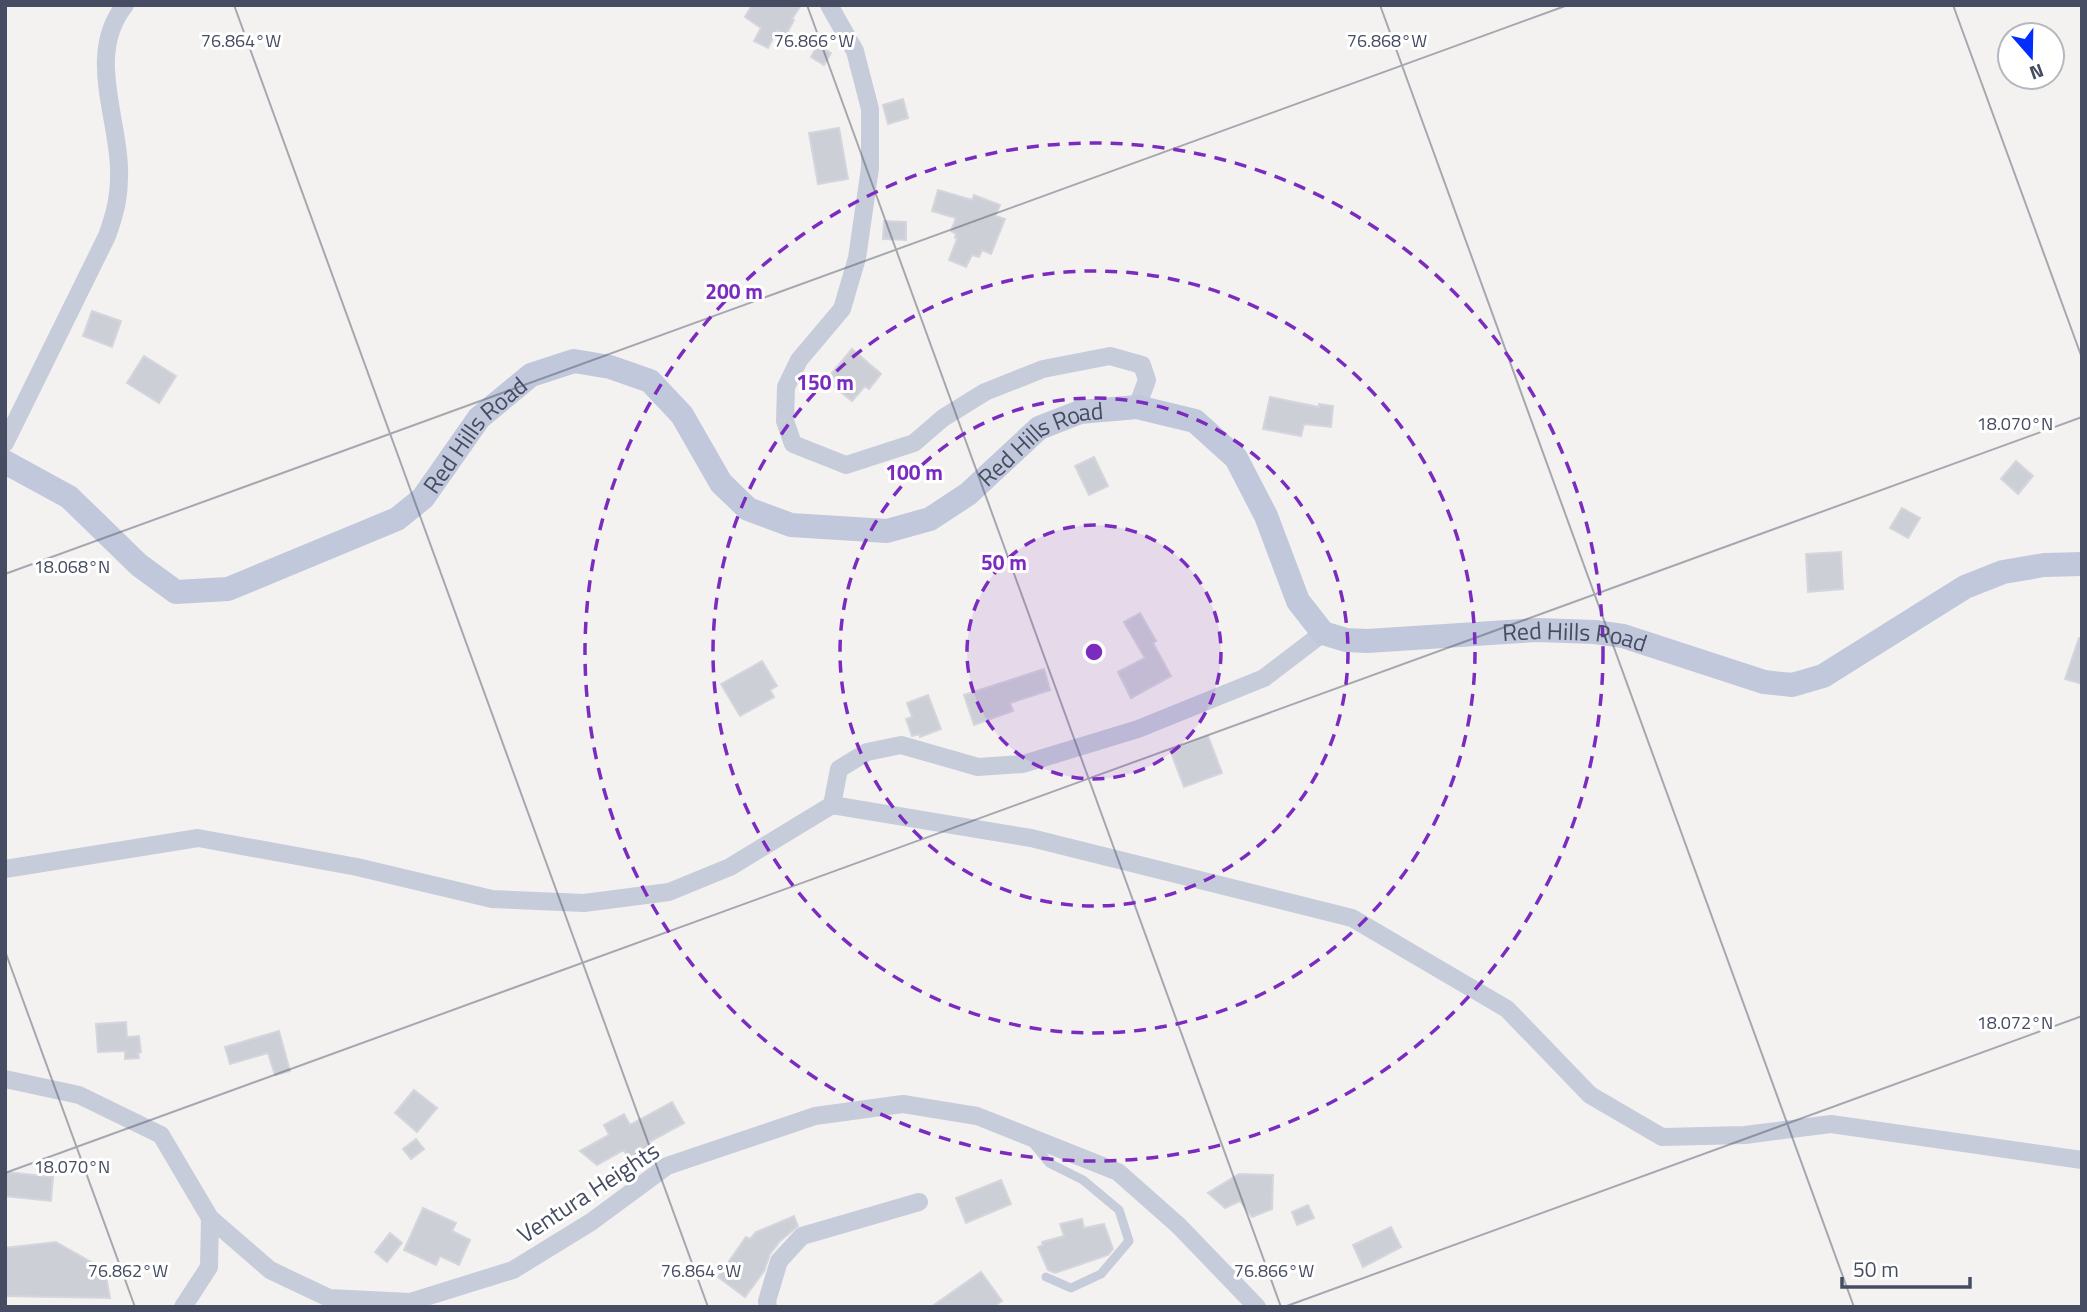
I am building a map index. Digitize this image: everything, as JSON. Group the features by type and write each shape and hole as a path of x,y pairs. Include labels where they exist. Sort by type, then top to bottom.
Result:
{"main road":[{"name":"Red Hills Road","path":"5,462 69,497 139,565 176,592 202,591 229,589 397,519 424,498 479,418 531,375 574,361 610,367 650,381 682,415 721,483 748,509 791,525 887,531 930,519 968,494 1039,428 1080,412 1138,407 1195,421 1236,458 1266,516 1298,601 1323,633 1346,640 1367,641 1537,630 1595,632 1623,636 1763,682 1792,685 1823,676 1965,586 2003,572 2044,565 2082,565"}],"street":[{"path":"5,443 107,236 119,203 119,165 104,65 114,18 124,5"},
{"path":"829,5 855,51 870,109 870,168 857,258 842,309 799,360 786,387 785,421 793,444 846,465 914,443 943,418 985,392 1043,369 1110,356 1142,365 1147,380 1138,407"},
{"path":"832,805 839,769 867,752 901,745 978,767 1023,764 1138,729 1264,678 1323,633"},
{"path":"5,869 198,838 357,867 492,899 584,903 669,892 730,867 832,805 1031,838 1352,918 1507,1009 1590,1094 1662,1137 1745,1135 1831,1124 2082,1160"},
{"name":"Ventura Heights","path":"5,1079 79,1095 161,1135 210,1218 270,1270 329,1298 410,1302 513,1270 591,1222 667,1166 815,1116 903,1104 977,1116 1118,1172 1179,1226 1257,1307"},
{"path":"768,1307 767,1301 779,1261 802,1236 919,1202"},
{"path":"183,1307 208,1267 210,1218"}],"lane":[{"path":"1026,1135 1049,1163 1083,1180 1119,1210 1129,1241 1101,1274 1071,1288 1046,1277"}],"building":[{"path":"752,5 801,5 786,35 777,30 768,48 754,41 761,28 745,17"},
{"path":"818,45 831,53 824,65 811,57"},
{"path":"903,99 908,118 888,124 883,105"},
{"path":"839,128 848,179 818,184 809,133"},
{"path":"938,190 972,200 974,195 1000,205 995,216 1005,219 991,254 982,250 979,257 972,255 966,267 949,260 957,239 956,234 951,231 956,218 932,211"},
{"path":"884,221 906,222 906,240 883,239"},
{"path":"92,311 121,321 112,347 83,336"},
{"path":"852,349 881,374 869,389 865,386 852,401 826,380"},
{"path":"144,356 176,376 159,403 127,383"},
{"path":"1270,397 1319,407 1319,404 1333,406 1331,427 1304,424 1301,436 1263,429"},
{"path":"1094,457 1108,486 1089,495 1075,466"},
{"path":"2016,461 2033,476 2018,494 2001,479"},
{"path":"1902,508 1920,518 1908,538 1890,528"},
{"path":"1841,552 1843,589 1808,592 1806,554"},
{"path":"1140,613 1171,676 1131,698 1118,672 1145,658 1124,622"},
{"path":"2079,638 2082,638 2082,684 2065,679"},
{"path":"762,661 777,686 770,690 774,697 740,716 721,684"},
{"path":"1044,669 1050,690 1010,703 1013,711 974,725 964,695"},
{"path":"928,695 941,729 920,737 919,734 912,736 906,719 912,717 907,703"},
{"path":"1208,736 1222,773 1184,787 1170,750"},
{"path":"126,1022 127,1037 139,1036 139,1058 125,1059 125,1051 98,1052 96,1024"},
{"path":"279,1031 290,1071 275,1075 268,1053 230,1064 225,1047"},
{"path":"414,1090 437,1108 417,1132 395,1113"},
{"path":"672,1102 684,1123 649,1142 652,1147 629,1160 624,1150 597,1165 580,1151 609,1135 604,1125 624,1114 630,1125"},
{"path":"416,1139 424,1149 411,1159 403,1149"},
{"path":"5,1172 53,1177 51,1201 5,1196"},
{"path":"1239,1174 1273,1175 1272,1209 1252,1217 1240,1201 1225,1208 1208,1193"},
{"path":"1001,1180 1011,1204 966,1223 956,1198"},
{"path":"1308,1205 1314,1218 1297,1225 1292,1212"},
{"path":"423,1208 456,1223 452,1231 470,1240 459,1265 440,1256 436,1265 404,1250"},
{"path":"794,1216 798,1226 780,1241 770,1254 764,1271 745,1297 718,1277 746,1237 750,1239 756,1232"},
{"path":"1082,1219 1084,1228 1104,1224 1113,1249 1108,1255 1055,1273 1048,1270 1038,1247 1043,1245 1042,1242 1064,1236 1060,1224"},
{"path":"1391,1227 1401,1247 1363,1267 1353,1245"},
{"path":"390,1233 402,1243 387,1262 375,1252"},
{"path":"56,1242 105,1270 110,1298 5,1296 5,1248"},
{"path":"981,1272 1002,1301 993,1307 931,1307"}]}
